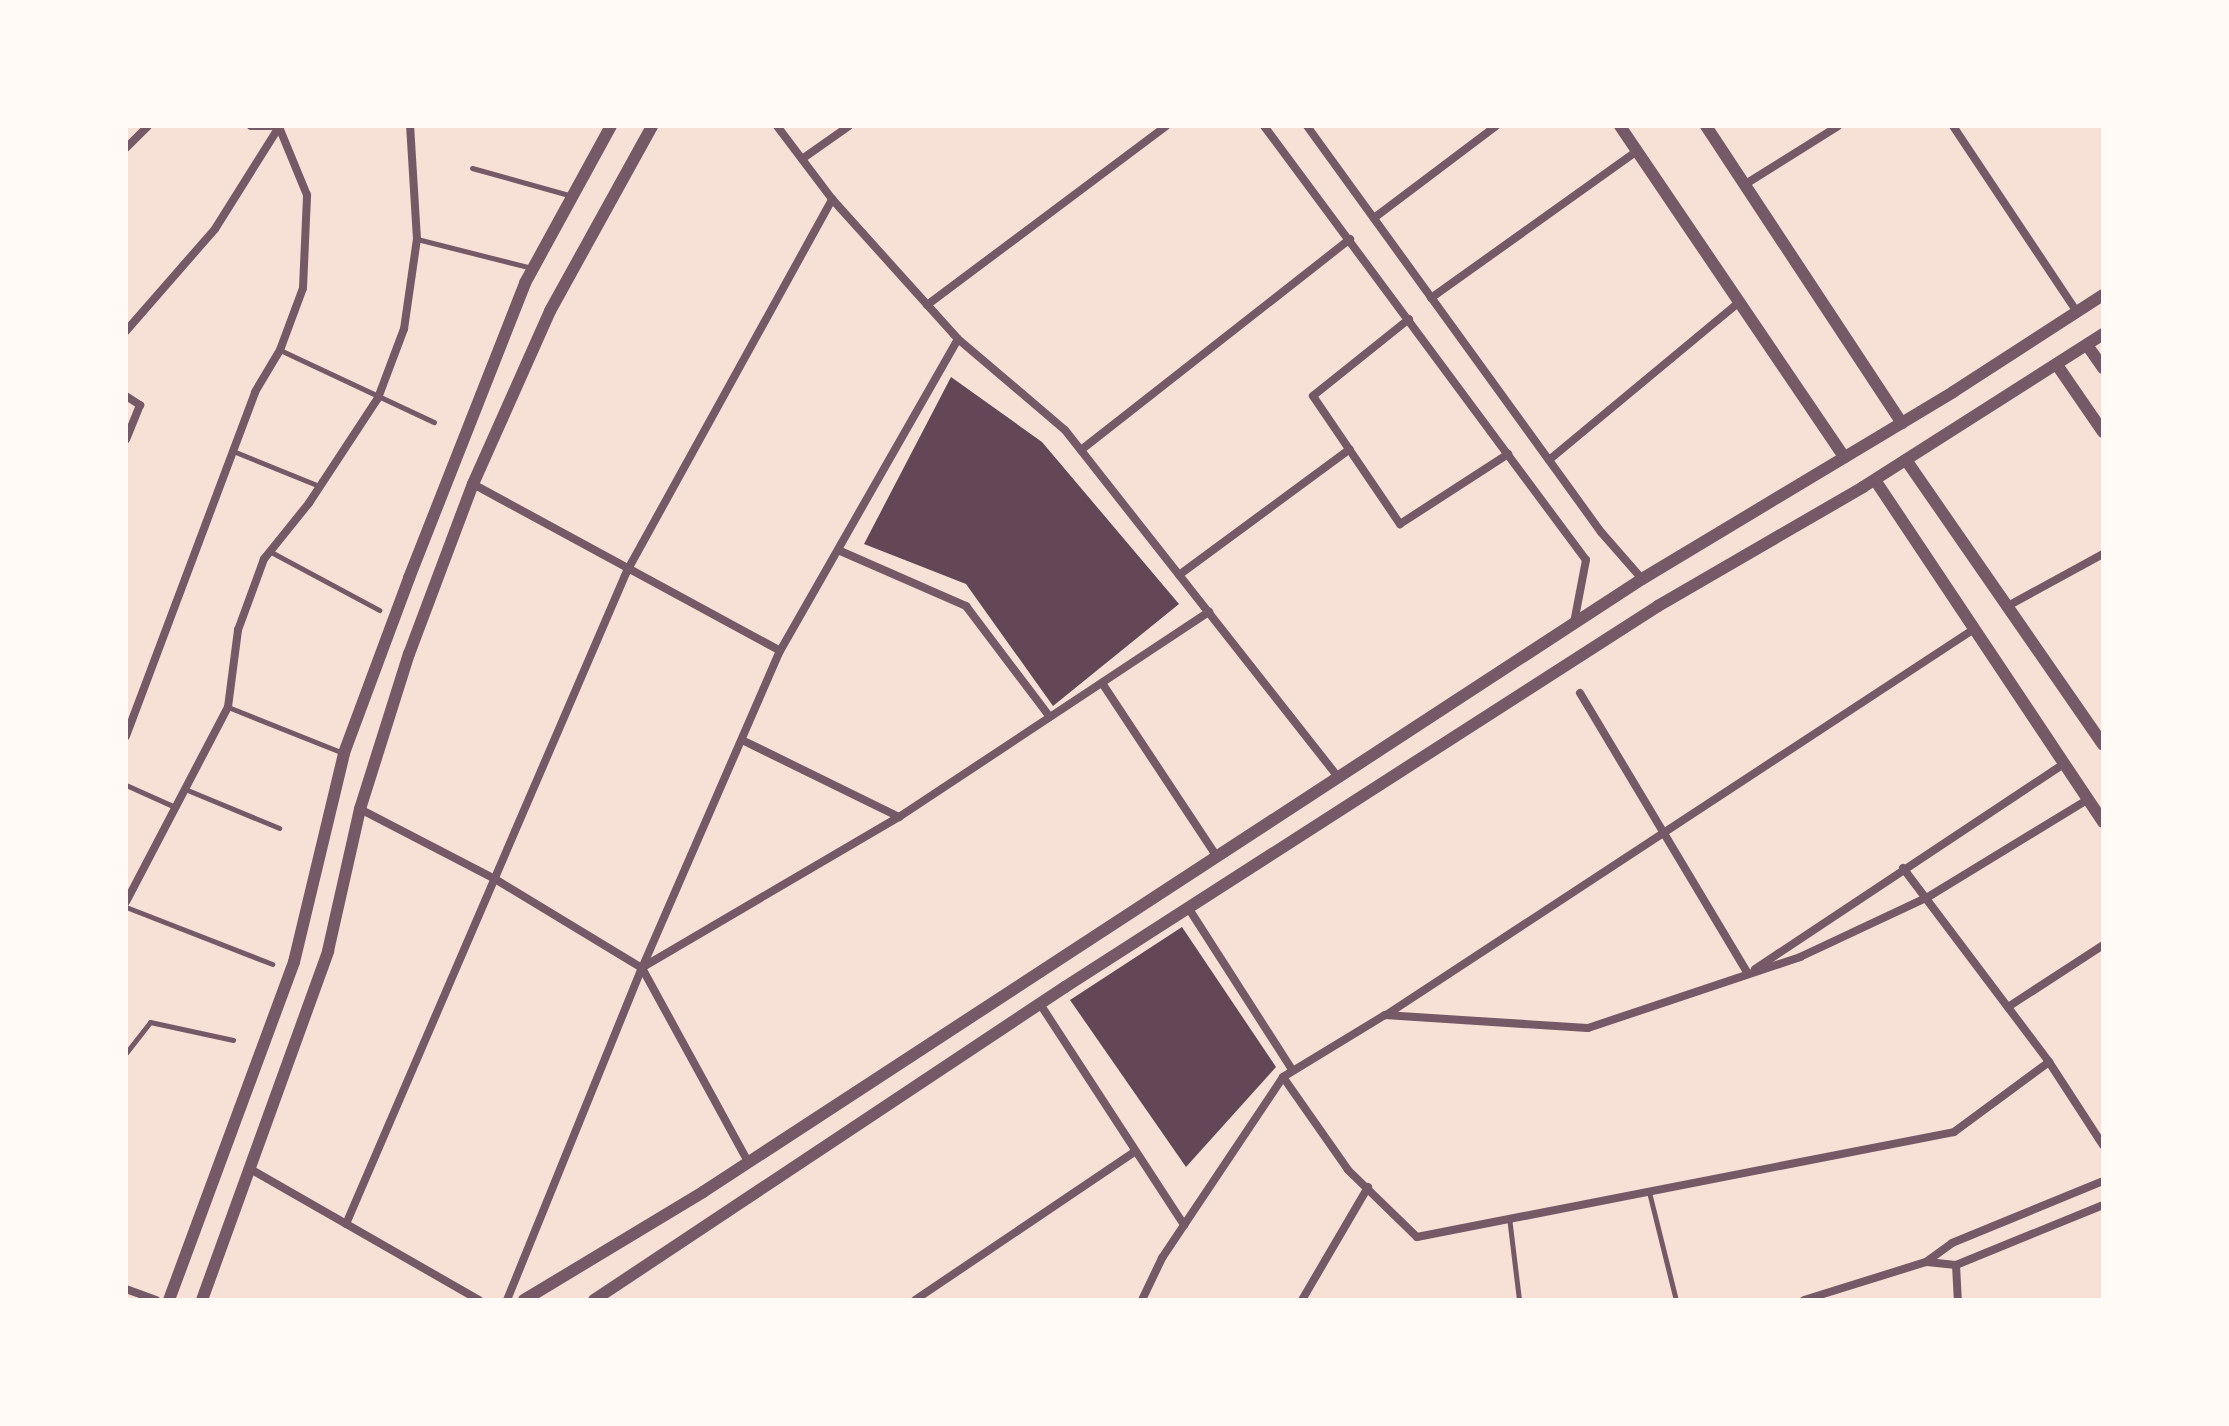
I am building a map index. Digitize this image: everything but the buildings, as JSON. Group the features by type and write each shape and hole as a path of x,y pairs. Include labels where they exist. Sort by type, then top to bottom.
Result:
{"street":[{"path":"126,148 148,126"},
{"path":"251,126 279,126"},
{"path":"126,331 215,229 279,126"},
{"path":"126,736 255,392 280,350 303,288 307,195 279,126"},
{"path":"126,904 228,707 238,630 271,552 378,398 404,329 417,239 410,126"},
{"path":"169,1300 294,962 344,753 533,268 611,126"},
{"path":"202,1300 252,1170 328,951 360,809 409,654 473,484 550,311 652,126"},
{"path":"777,126 832,199 958,339 1065,430 1338,777"},
{"path":"802,159 849,126"},
{"path":"927,305 1166,126"},
{"path":"1264,126 1586,560 1574,623"},
{"path":"1307,126 1549,460 1642,579"},
{"path":"1374,218 1496,126"},
{"path":"1620,126 1844,457"},
{"path":"1706,126 1902,423"},
{"path":"1744,185 1838,126"},
{"path":"1953,126 2077,312"},
{"path":"1431,298 1637,151"},
{"path":"346,1224 627,571 832,199"},
{"path":"1081,450 1350,239"},
{"path":"524,1300 748,1162 1215,854 1642,579 1902,423 2103,295"},
{"path":"1549,460 1739,302"},
{"path":"1409,319 1313,396 1400,524 1508,454"},
{"path":"594,1300 1040,1004 1658,606 1875,480 2103,334"},
{"path":"507,1300 642,968 780,651 958,339"},
{"path":"2087,345 2103,368"},
{"path":"2057,365 2103,432"},
{"path":"126,396 140,405 126,439"},
{"path":"1179,575 1350,449"},
{"path":"1906,460 2103,745"},
{"path":"1875,480 2062,765 2103,822"},
{"path":"473,484 627,571 780,651"},
{"path":"838,550 966,606 1050,717"},
{"path":"2006,607 2103,554"},
{"path":"642,968 899,817 1209,612"},
{"path":"1142,1300 1184,1225 1291,1068 1385,1015 1974,629"},
{"path":"1102,683 1215,854"},
{"path":"1580,693 1748,974"},
{"path":"742,740 899,817"},
{"path":"1748,974 2062,765"},
{"path":"1385,1015 1588,1028 1800,957 1928,897 2087,800"},
{"path":"360,809 495,879 642,968 748,1162"},
{"path":"1903,868 1928,897 2049,1062 2103,1145"},
{"path":"1189,909 1291,1068"},
{"path":"2008,1007 2103,945"},
{"path":"1040,1004 1133,1153 1184,1225"},
{"path":"1283,1077 1348,1170 1417,1237 1509,1216 1954,1132 2049,1062"},
{"path":"915,1300 1133,1153"},
{"path":"252,1170 479,1300"},
{"path":"1804,1300 1926,1262 1952,1243 2103,1181"},
{"path":"1302,1300 1368,1187"},
{"path":"1926,1262 1956,1265 2103,1205"},
{"path":"1956,1265 1958,1300"},
{"path":"126,1289 156,1300"}],"lane":[{"path":"472,168 573,196"},
{"path":"417,239 533,268"},
{"path":"280,350 434,422"},
{"path":"232,451 319,486"},
{"path":"271,552 379,610"},
{"path":"228,707 344,753"},
{"path":"126,785 176,808"},
{"path":"184,789 279,828"},
{"path":"126,904 272,964"},
{"path":"126,1053 150,1022 233,1040"},
{"path":"1648,1190 1676,1300"},
{"path":"1509,1216 1519,1300"}]}
